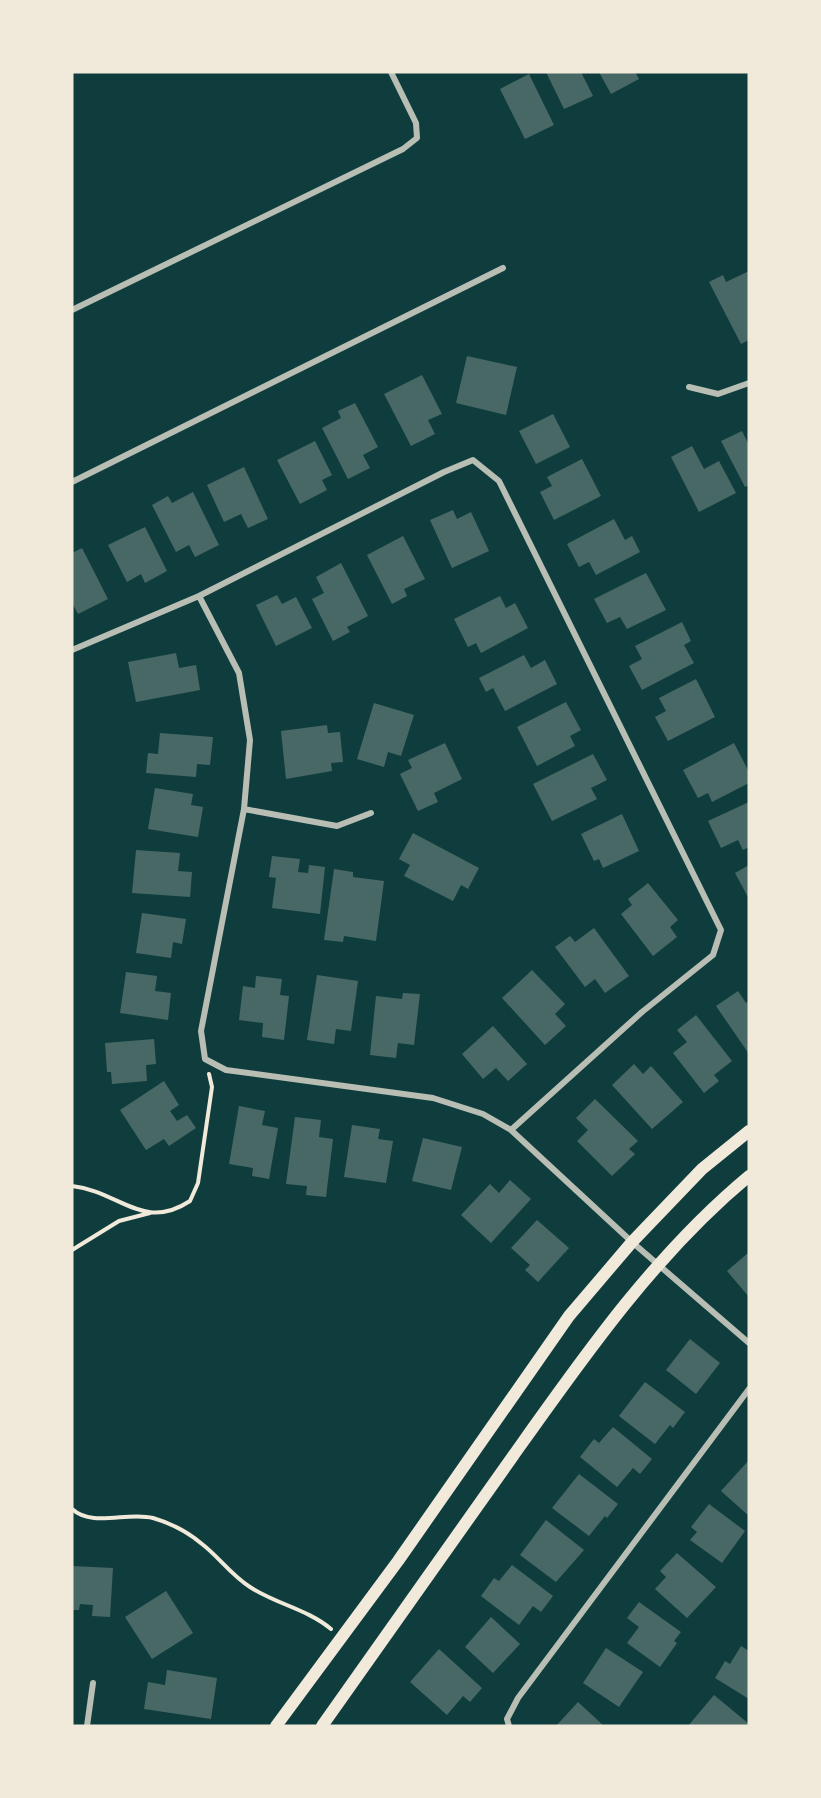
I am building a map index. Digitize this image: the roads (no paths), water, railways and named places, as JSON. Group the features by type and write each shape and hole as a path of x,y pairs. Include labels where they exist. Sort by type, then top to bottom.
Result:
{"main road":[{"path":"276,1726 398,1561 569,1316 632,1242 702,1169 749,1131"},
{"path":"322,1726 559,1392 658,1263 703,1217 749,1176"}],"street":[{"path":"72,310 403,149 417,138 416,123 391,72"},
{"path":"72,482 503,268"},
{"path":"688,387 718,394 749,382"},
{"path":"72,650 199,596 444,472 473,460 499,481 721,930 714,955 642,1012 511,1130"},
{"path":"199,596 239,672 250,740 244,809 201,1031 205,1059 226,1070 433,1098 483,1114 511,1130 632,1242 749,1343"},
{"path":"244,809 337,826 370,813"},
{"path":"508,1723 518,1698 749,1389"},
{"path":"87,1726 93,1683"}]}
